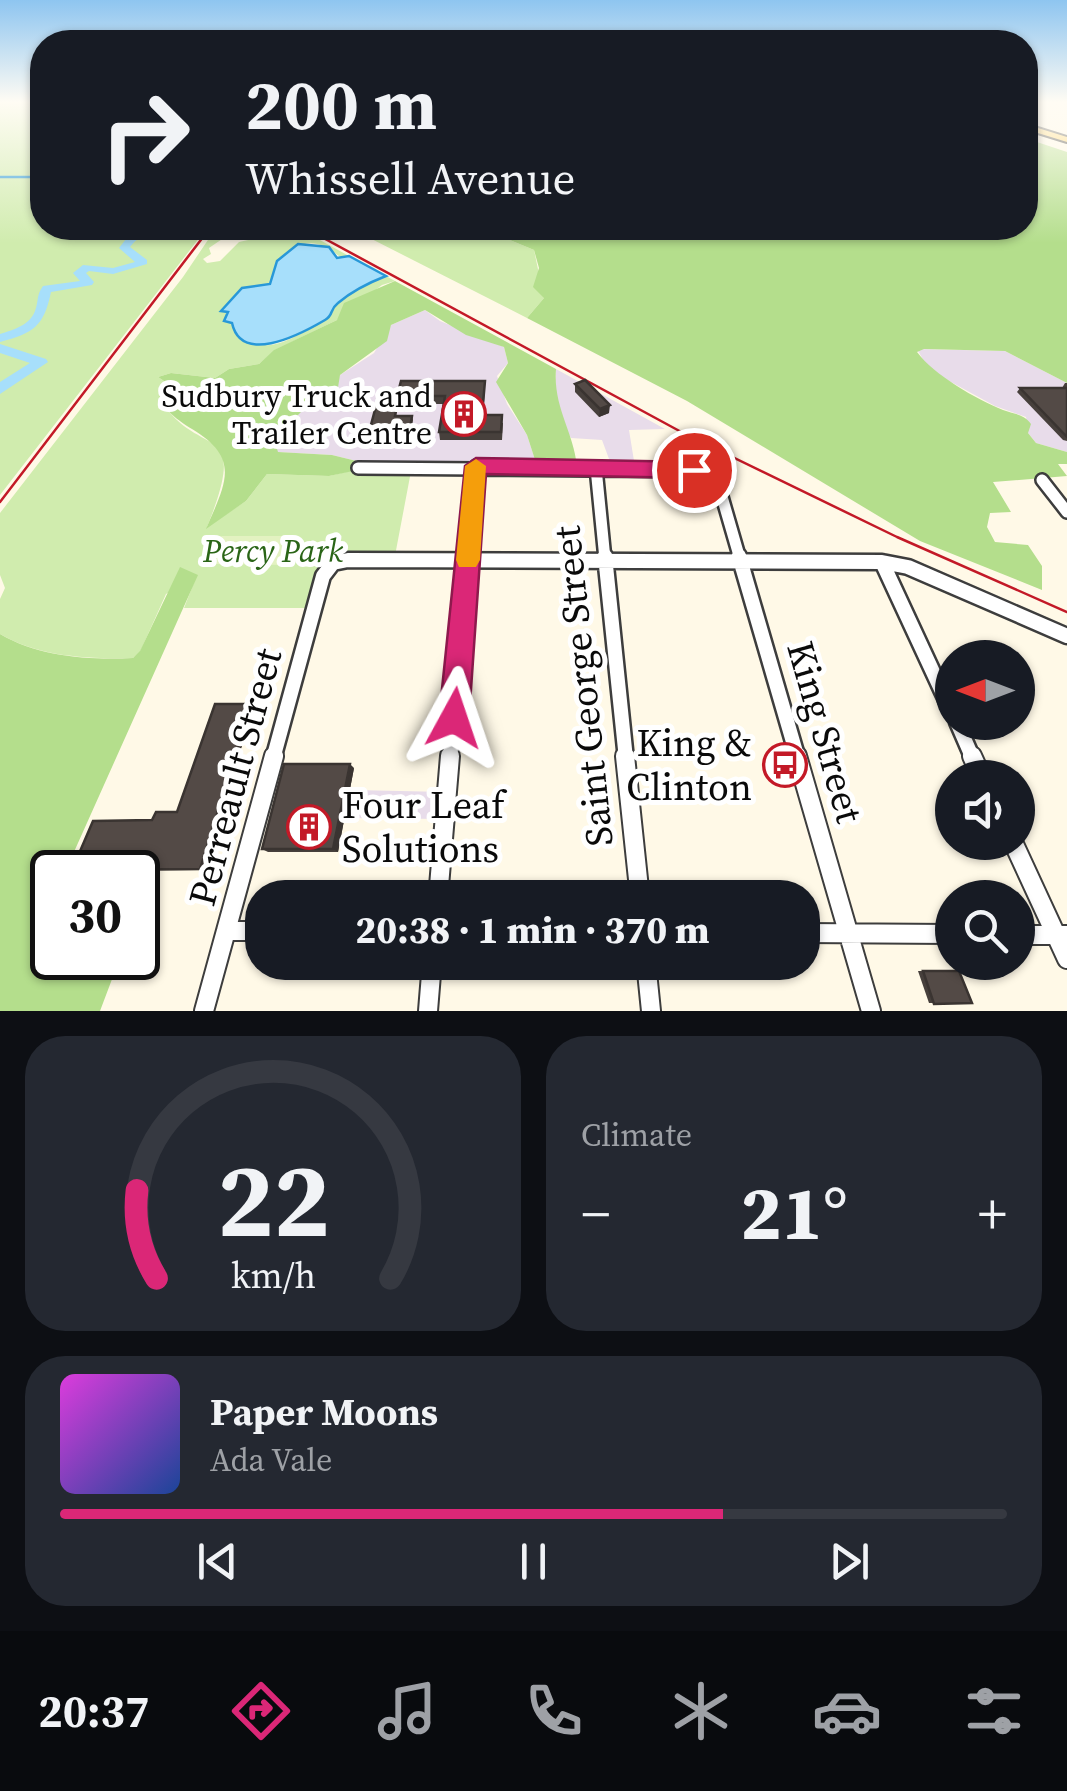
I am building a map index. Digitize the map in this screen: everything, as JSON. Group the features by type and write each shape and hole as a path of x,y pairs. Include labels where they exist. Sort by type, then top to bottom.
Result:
{"street":[{"path":"440,880 476,466"},
{"path":"358,468 596,468"},
{"name":"King Street","path":"596,468 712,473 719,480 870,1011"},
{"name":"Saint George Street","path":"596,468 638,880"},
{"path":"1042,480 1067,512"},
{"name":"Perreault Street","path":"204,1011 323,576 333,564 348,560 468,561"},
{"path":"468,561 882,562 908,567 1067,636"},
{"path":"882,562 935,676"},
{"path":"1021,860 1061,935 1067,960"},
{"path":"226,931 245,931"},
{"path":"820,933 935,934"},
{"path":"1035,935 1061,935"},
{"path":"428,1011 431,980"},
{"path":"648,980 651,1011"}],"shaded area":[{"path":"425,310 440,321 504,347 508,363 497,376 507,404 527,435 537,466 377,466 332,455 277,452 274,439 315,397 329,402 340,375 374,353 391,325"},
{"path":"917,349 1005,351 1067,383 1067,452 1036,443 1028,433 1026,417 995,406 929,370"},
{"path":"556,369 665,429 629,430 635,467 612,467 602,440 571,438 561,421"},
{"path":"354,790 446,792 444,819 349,818"}],"green space":[{"path":"0,148 30,148 30,240 198,240 0,495"},
{"path":"1038,148 1067,152 1067,383 1005,351 917,352 956,386 1025,418 1031,424 1028,433 1036,443 1067,452 1067,464 1058,464 1067,476 993,482 1011,512 990,513 987,527 995,542 1028,545 1042,566 1042,590 920,541 687,401 527,318 544,298 533,287 539,268 534,250 510,240 1038,240"},
{"name":"Percy Park","path":"208,240 221,240 209,248 211,254 203,259 207,263 220,261 239,242 248,240 320,240 349,256 342,259 330,249 307,243 288,252 270,284 242,288 223,309 229,312 225,322 232,323 235,332 264,345 289,339 330,316 337,304 364,286 386,276 395,281 382,285 337,320 275,350 259,364 229,369 215,378 171,373 158,377 164,381 159,397 174,417 222,454 224,469 207,527 246,501 267,474 329,476 358,469 412,466 394,561 333,564 315,608 184,608 197,575 166,594 140,652 133,658 64,655 15,642 0,634 0,599 5,588 0,575 0,513"},
{"path":"374,240 510,240 534,250 544,298 527,318"},
{"path":"395,281 556,369 557,395 577,466 537,466 527,435 496,382 508,363 504,347 466,335 425,310 391,325 387,341 340,375 336,400 315,398 274,439 278,452 332,455 377,466 329,476 267,474 246,501 206,529 223,485 223,462 208,440 166,407 159,397 164,381 158,377 171,373 215,378 229,369 259,364 274,350 337,320 344,303"},
{"name":"Percy Park","path":"217,538 295,539 284,565 211,564 208,561"},
{"path":"180,567 198,575 75,850 30,850 30,980 112,980 100,1011 0,1011 0,634 31,648 64,655 133,658 140,651"}],"water":[{"path":"298,244 329,247 337,258 349,256 386,276 349,295 328,318 300,333 271,343 246,342 237,335 232,323 224,321 228,312 221,311 242,288 270,284 277,261"}],"building":[{"path":"585,380 610,405 600,409 575,384"},
{"name":"Sudbury Truck and Trailer Centre","path":"401,381 485,381 482,415 502,415 501,432 439,432 445,396 397,396"},
{"path":"1020,388 1067,388 1067,437"},
{"path":"376,406 397,406 395,416 412,416 409,436 368,436"},
{"path":"215,704 251,704 200,869 160,869 160,850 81,850 93,821 152,820 156,812 177,812"},
{"name":"Four Leaf Solutions","path":"284,764 350,764 333,849 262,849"},
{"path":"923,971 935,971 935,980 963,980 972,1003 934,1004"}],"waterway":[{"path":"0,177 30,177"},
{"path":"0,338 32,325 41,312 47,289 88,282 79,273 87,267 113,271 143,262 124,248 130,240"},
{"path":"0,348 41,362 0,389"}],"railway":[{"path":"0,502 201,240"},
{"path":"327,240 685,434 897,537 1067,612"}],"slow traffic":[{"path":"468,560 476,466"}],"place":[{"name":"Sudbury Truck and Trailer Centre","path":"464,414"},
{"name":"King & Clinton","path":"785,765"},
{"name":"Four Leaf Solutions","path":"309,827"}],"route":[{"path":"454,718 476,466 694,470"}]}
